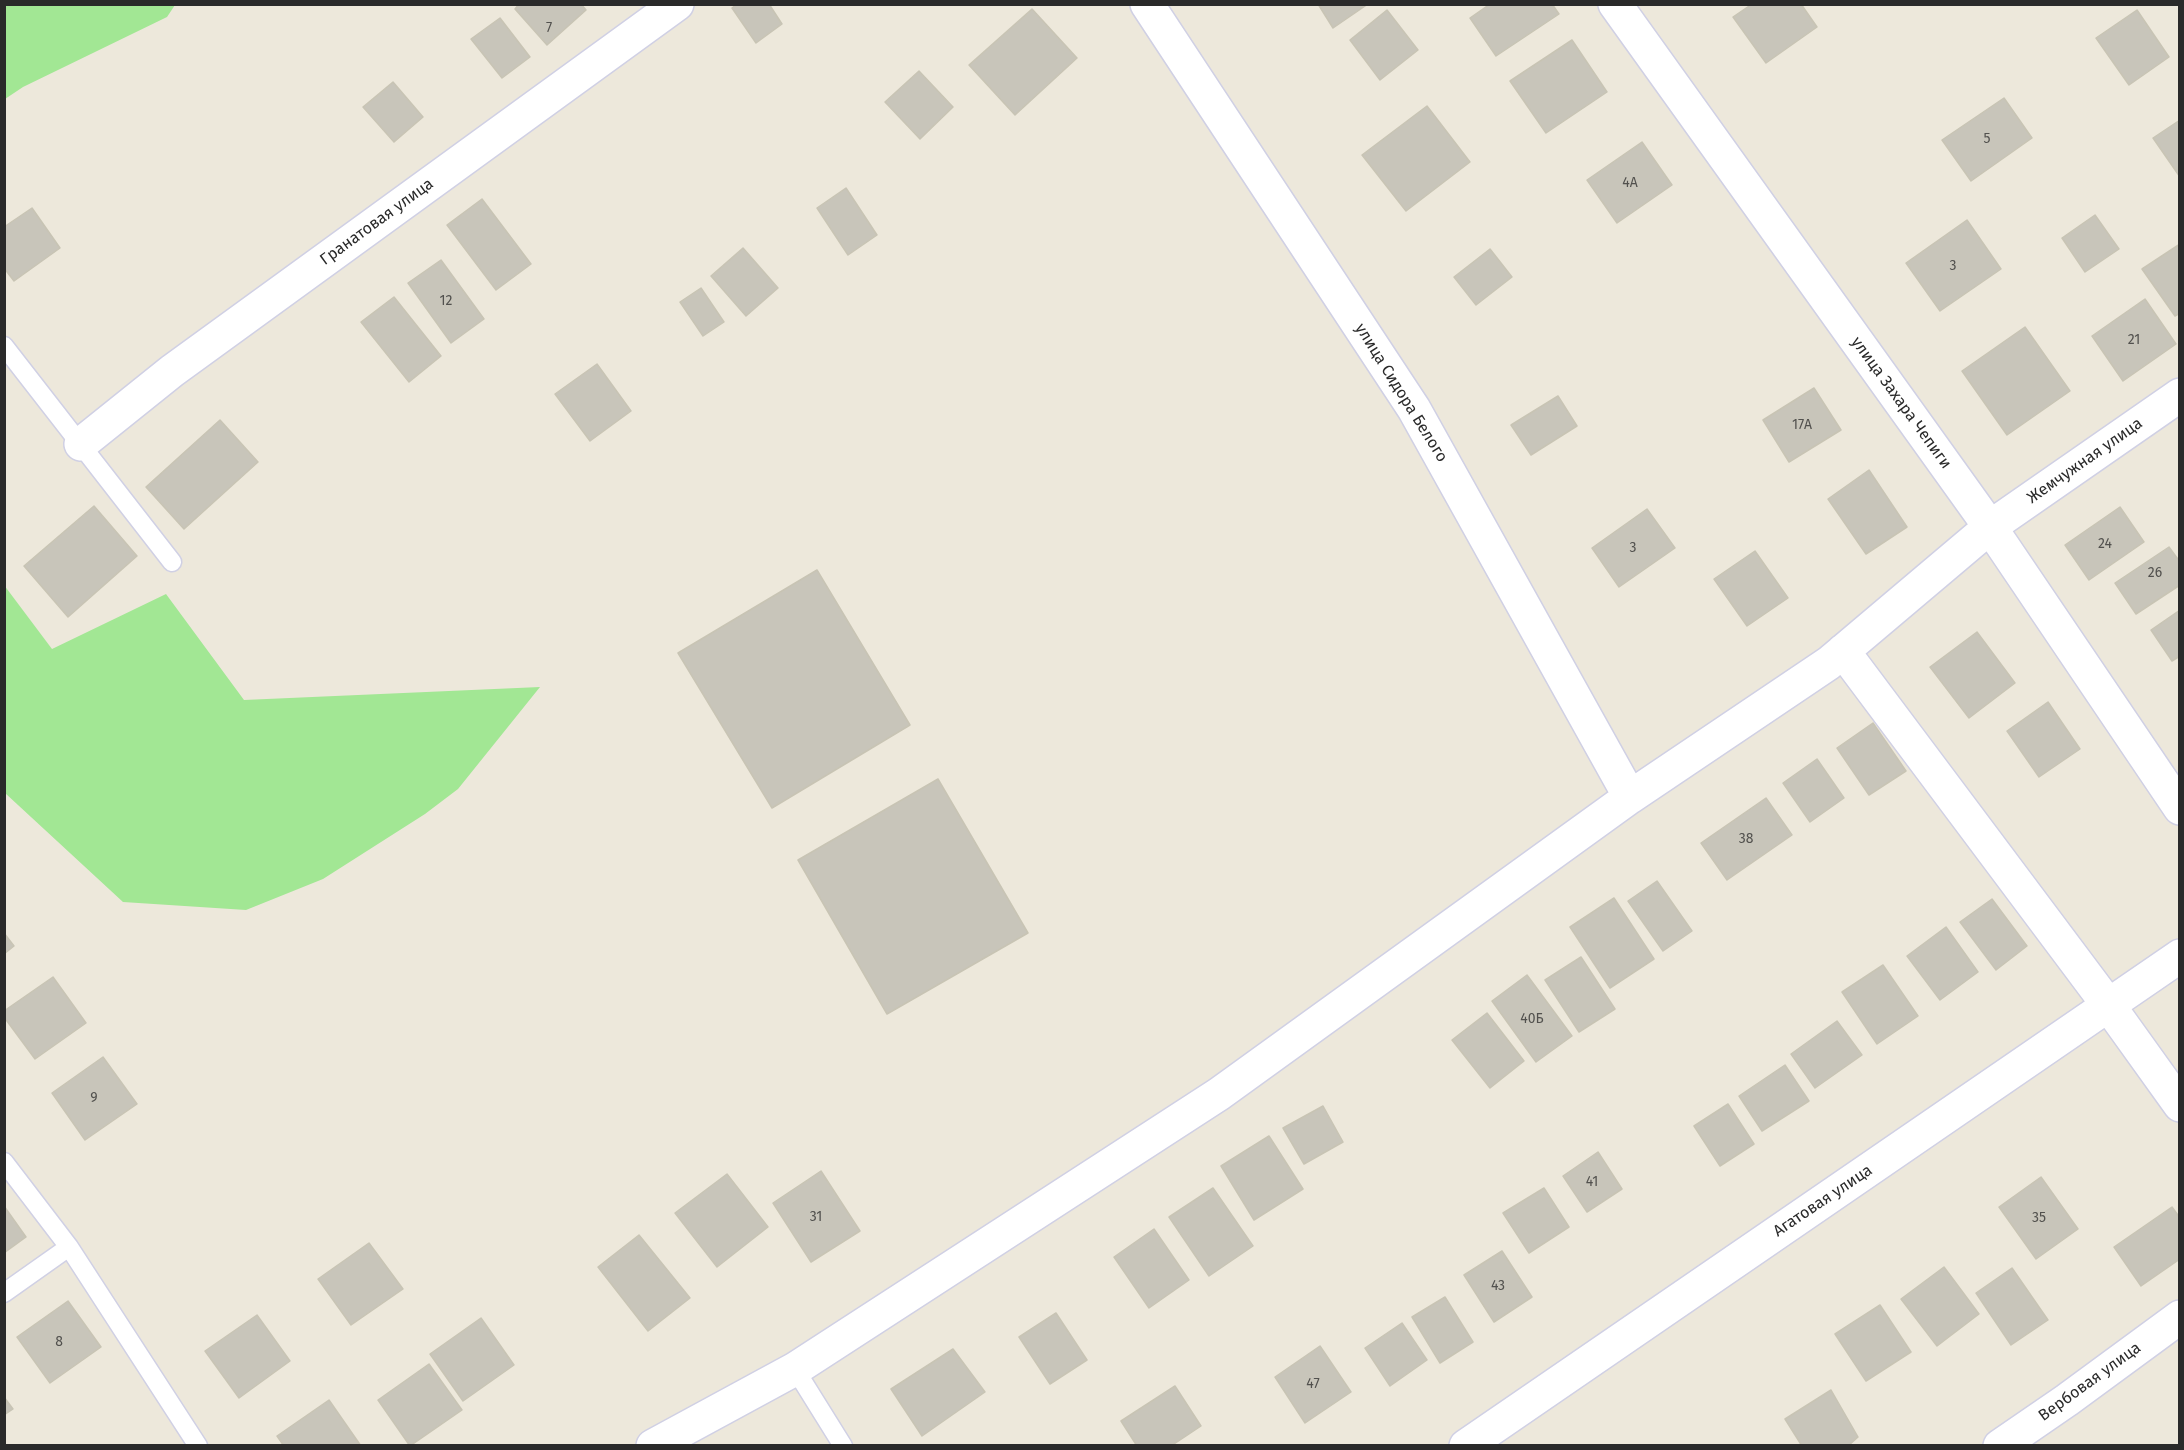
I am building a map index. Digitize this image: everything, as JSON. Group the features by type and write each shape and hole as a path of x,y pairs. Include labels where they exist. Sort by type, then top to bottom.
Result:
{"street":[{"name":"Гранатовая улица","path":"81,444 172,371 677,4"},
{"name":"улица Сидора Белого","path":"1148,4 1414,409 1630,797"},
{"name":"улица Захара Чепиги","path":"1615,4 1990,527 2180,808"},
{"name":"Жемчужная улица","path":"653,1446 795,1369 1219,1094 1630,797 1829,663 1990,527 2180,395"},
{"path":"1843,651 2109,1006 2180,1105"},
{"name":"Агатовая улица","path":"1466,1446 2180,956"},
{"name":"Вербовая улица","path":"2000,1446 2180,1317"}],"lane":[{"path":"4,346 172,562"},
{"path":"4,1162 69,1247 198,1446"},
{"path":"4,1293 69,1247"},
{"path":"795,1369 843,1446"}],"green space":[{"path":"5,4 175,5 167,17 23,87 5,99"},
{"path":"4,585 52,649 166,594 244,700 540,687 458,789 425,814 323,879 246,910 123,902 5,793"}],"building":[{"path":"519,4 581,4 586,10 547,45 515,9"},
{"path":"737,4 769,4 782,24 756,43 732,8"},
{"path":"1318,4 1368,4 1333,28"},
{"path":"1490,4 1552,4 1559,14 1496,56 1470,18"},
{"path":"1752,4 1801,4 1817,27 1766,63 1733,17"},
{"path":"1032,9 1077,58 1015,115 969,65"},
{"path":"1387,10 1418,50 1380,80 1350,40"},
{"path":"2137,10 2169,57 2129,85 2096,38"},
{"path":"500,18 530,57 502,78 471,39"},
{"path":"1572,40 1607,92 1546,133 1510,81"},
{"path":"919,71 953,107 920,139 885,102"},
{"path":"393,82 423,117 394,142 363,107"},
{"path":"2004,98 2032,138 1971,181 1942,140"},
{"path":"1427,106 1470,162 1406,211 1362,155"},
{"path":"2180,120 2180,177 2153,138"},
{"path":"1642,142 1672,185 1617,223 1587,180"},
{"path":"846,188 877,235 848,255 817,208"},
{"path":"482,199 531,264 496,290 447,225"},
{"path":"32,208 60,248 14,281 4,268 4,227"},
{"path":"2095,215 2119,249 2085,272 2062,238"},
{"path":"1967,220 2001,269 1940,311 1906,263"},
{"path":"2180,244 2180,313 2175,316 2142,269"},
{"path":"743,248 778,288 746,316 711,276"},
{"path":"1490,249 1512,277 1476,305 1454,277"},
{"path":"441,260 484,319 451,343 408,283"},
{"path":"701,288 724,322 703,336 680,302"},
{"path":"394,297 441,356 409,382 361,322"},
{"path":"2145,299 2176,344 2123,381 2092,336"},
{"path":"2025,327 2070,391 2007,435 1962,371"},
{"path":"597,364 631,411 590,441 555,394"},
{"path":"1814,388 1841,430 1789,462 1763,420"},
{"path":"1558,396 1577,426 1531,455 1511,425"},
{"path":"220,420 258,462 184,529 146,487"},
{"path":"1869,470 1907,527 1866,554 1828,499"},
{"path":"94,506 137,556 68,617 24,566"},
{"path":"2120,507 2144,542 2089,580 2065,545"},
{"path":"1647,509 1675,548 1619,587 1592,548"},
{"path":"2169,547 2180,562 2180,585 2136,614 2115,583"},
{"path":"1755,551 1788,598 1747,626 1714,579"},
{"path":"817,570 910,725 772,808 678,653"},
{"path":"2180,610 2180,656 2172,661 2151,630"},
{"path":"1977,632 2015,683 1969,718 1930,667"},
{"path":"2048,702 2080,749 2039,777 2007,731"},
{"path":"1873,723 1906,771 1869,795 1837,748"},
{"path":"1817,759 1844,798 1810,822 1783,783"},
{"path":"938,779 1028,933 887,1014 798,860"},
{"path":"1766,798 1792,835 1727,880 1701,843"},
{"path":"1657,881 1692,931 1663,951 1628,901"},
{"path":"1614,898 1654,959 1610,988 1570,927"},
{"path":"1992,899 2027,946 1996,970 1960,922"},
{"path":"1946,927 1978,972 1940,1000 1907,956"},
{"path":"4,933 14,946 4,954"},
{"path":"1581,957 1615,1009 1579,1032 1545,980"},
{"path":"1883,965 1918,1016 1877,1044 1842,992"},
{"path":"1527,975 1572,1036 1536,1062 1492,1001"},
{"path":"53,977 86,1023 35,1059 4,1017 4,1011"},
{"path":"1487,1013 1524,1061 1490,1088 1452,1040"},
{"path":"1837,1021 1862,1055 1815,1088 1791,1054"},
{"path":"103,1057 137,1104 85,1140 52,1093"},
{"path":"1785,1065 1809,1101 1762,1131 1739,1096"},
{"path":"1728,1104 1754,1144 1720,1166 1694,1126"},
{"path":"1323,1106 1343,1142 1304,1164 1283,1128"},
{"path":"1269,1136 1303,1189 1254,1220 1221,1166"},
{"path":"1598,1152 1622,1189 1587,1212 1563,1176"},
{"path":"821,1171 860,1231 811,1262 773,1203"},
{"path":"727,1174 768,1227 717,1267 675,1213"},
{"path":"2041,1177 2078,1229 2036,1259 1999,1207"},
{"path":"1213,1188 1253,1246 1209,1276 1169,1217"},
{"path":"1544,1188 1569,1227 1529,1253 1503,1213"},
{"path":"4,1206 26,1237 4,1253"},
{"path":"2172,1207 2180,1218 2180,1259 2141,1286 2114,1247"},
{"path":"1154,1229 1189,1280 1149,1308 1114,1257"},
{"path":"639,1235 690,1298 648,1331 598,1267"},
{"path":"369,1243 403,1289 351,1325 318,1279"},
{"path":"1502,1251 1532,1297 1494,1322 1464,1275"},
{"path":"1944,1267 1979,1314 1937,1346 1901,1299"},
{"path":"2012,1268 2048,1320 2011,1345 1976,1293"},
{"path":"1445,1297 1473,1342 1440,1363 1412,1317"},
{"path":"68,1301 101,1347 50,1383 17,1337"},
{"path":"1880,1305 1911,1352 1866,1381 1835,1334"},
{"path":"1056,1313 1087,1360 1050,1384 1019,1337"},
{"path":"257,1315 290,1361 239,1398 205,1351"},
{"path":"481,1318 514,1365 463,1401 430,1354"},
{"path":"1402,1323 1427,1360 1390,1386 1365,1348"},
{"path":"1320,1346 1351,1392 1305,1423 1275,1377"},
{"path":"953,1349 985,1392 922,1436 891,1389"},
{"path":"429,1364 462,1410 410,1446 378,1400"},
{"path":"1175,1386 1201,1426 1171,1446 1137,1446 1121,1421"},
{"path":"1831,1390 1858,1437 1848,1446 1802,1446 1785,1419"},
{"path":"4,1397 13,1409 4,1415"},
{"path":"329,1400 361,1446 284,1446 277,1436"}]}
